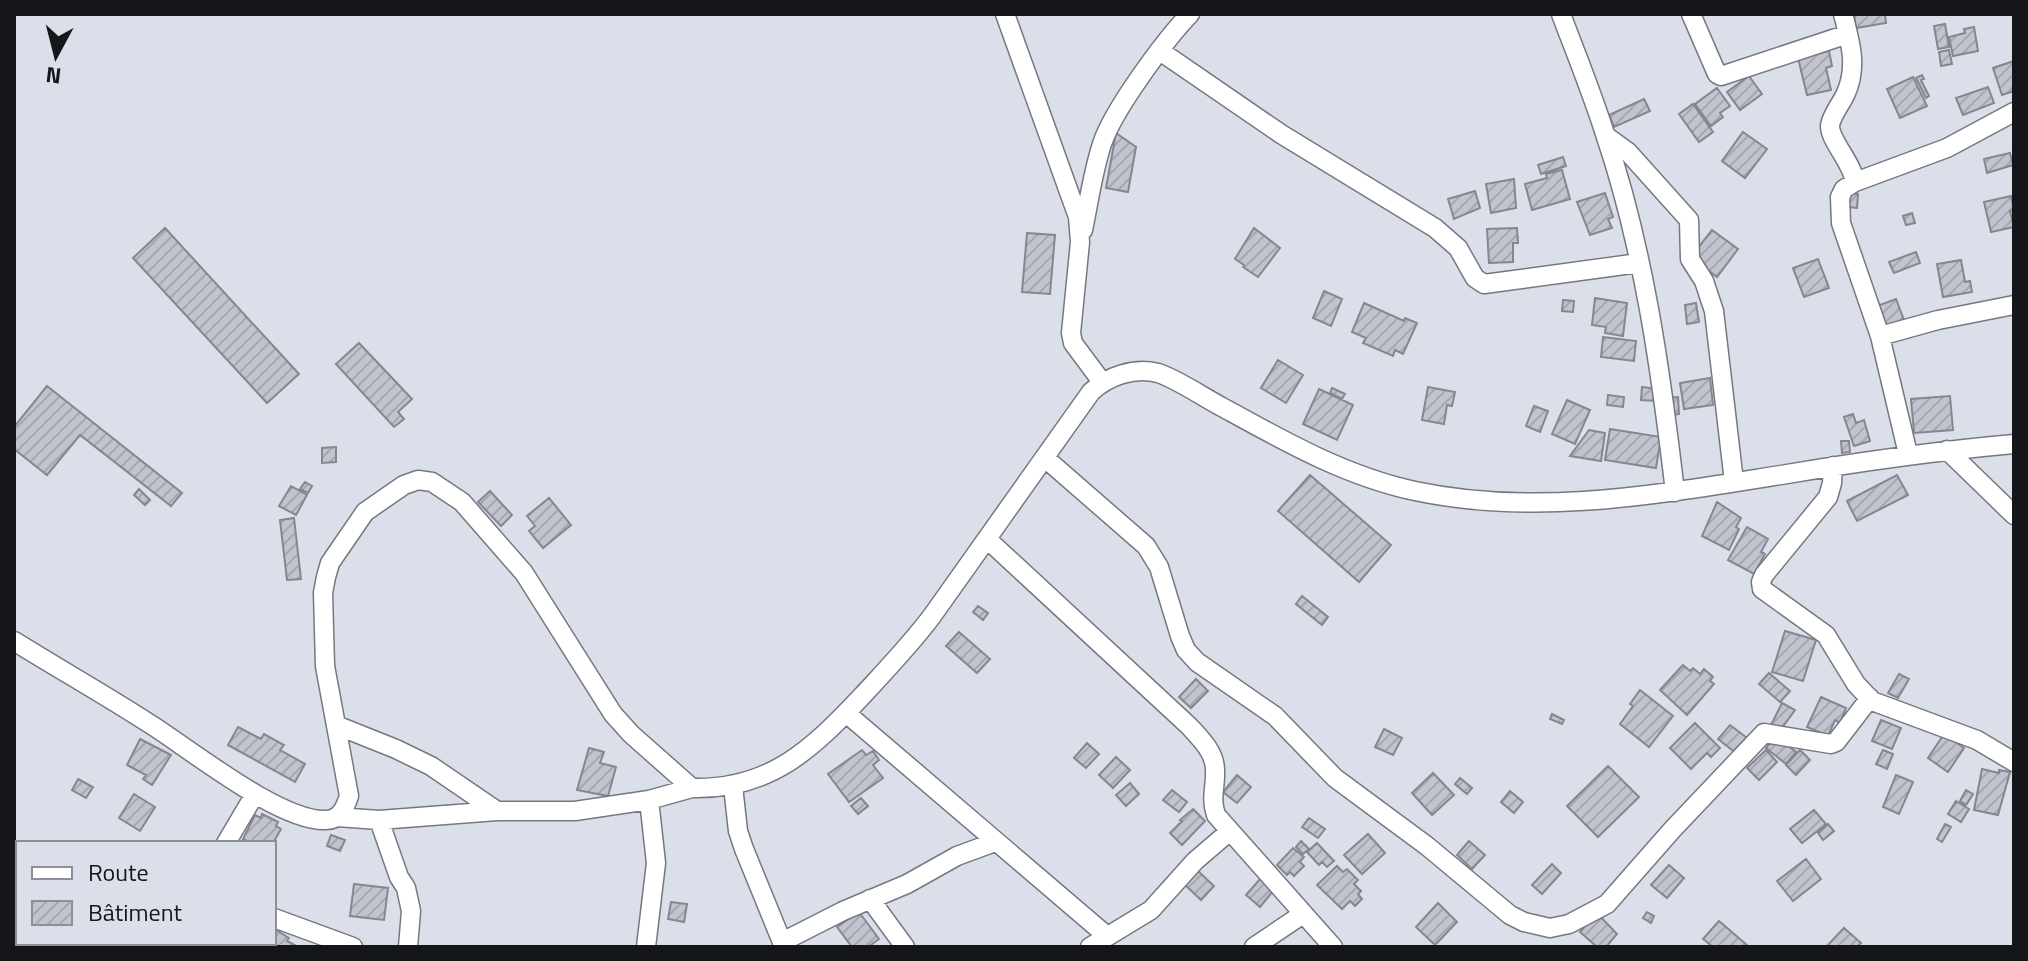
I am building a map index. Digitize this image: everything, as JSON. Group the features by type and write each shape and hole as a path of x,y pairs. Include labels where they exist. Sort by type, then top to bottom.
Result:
{"street":[{"path":"1005,14 1078,217 1080,242"},
{"path":"1102,382 1073,343 1071,333 1080,242 1102,143 1112,120 1175,30 1190,14"},
{"path":"1561,14 1606,136 1639,263 1662,381 1675,492"},
{"path":"1691,14 1717,74 1725,77 1848,34"},
{"path":"1843,14 1852,49 1851,74 1847,91 1830,122 1831,132 1854,170 1855,182"},
{"path":"1160,51 1269,126 1435,228 1458,248 1475,278 1484,284 1639,263"},
{"path":"1908,454 1880,336 1841,223 1840,197 1844,189 1855,182 1947,148 2014,112"},
{"path":"1606,136 1628,152 1689,220 1690,259 1704,281 1714,311 1734,482"},
{"path":"1880,336 1938,320 2014,305"},
{"path":"14,641 182,744 255,794 306,817 379,820 497,811 575,811 649,800 692,788 733,786 764,776 804,753 913,641 1091,392 1102,382 1122,374 1158,373 1298,448 1362,477 1467,501 1612,501 1908,454 2014,444"},
{"path":"1947,450 2014,515"},
{"path":"1045,458 1146,546 1159,567 1186,650 1197,662 1275,716 1335,778 1427,846 1501,908 1524,922 1540,927 1569,924 1607,904 1764,733 1831,744 1836,742 1870,698"},
{"path":"1833,466 1828,497 1761,582 1767,594 1826,635 1850,676 1870,698 1885,707 1989,745 2014,762"},
{"path":"337,817 346,807 349,796 325,666 323,593 330,563 365,512 404,485 418,480 432,482 462,502 524,573 613,714 692,788"},
{"path":"987,539 1189,726 1207,747 1216,771 1213,805 1216,815 1333,947"},
{"path":"846,713 1107,936"},
{"path":"336,725 431,766 497,811"},
{"path":"733,786 738,831 783,944 870,899 907,884 957,856 995,842"},
{"path":"227,841 255,794"},
{"path":"646,947 656,863 649,800"},
{"path":"379,820 399,877 406,888 411,911 408,947"},
{"path":"1090,947 1151,910 1195,861 1230,831"},
{"path":"870,899 905,947"},
{"path":"1254,947 1303,914"},
{"path":"276,919 353,947"}],"building":[{"path":"1854,14 1885,14 1886,23 1856,28"},
{"path":"1945,24 1949,47 1938,49 1934,26"},
{"path":"1974,27 1978,51 1953,56 1949,37"},
{"path":"1949,50 1952,64 1941,66 1939,52"},
{"path":"1829,51 1832,66 1826,68 1831,90 1807,95 1798,58"},
{"path":"2014,61 2014,91 2002,95 1993,68"},
{"path":"1922,75 1924,79 1921,80 1929,96 1926,98 1916,78"},
{"path":"1749,76 1762,94 1740,110 1727,92"},
{"path":"1913,77 1927,106 1900,118 1887,89"},
{"path":"1988,87 1994,103 1963,115 1956,98"},
{"path":"1717,88 1730,106 1720,113 1723,117 1711,126 1695,104"},
{"path":"1644,99 1650,111 1614,127 1609,115"},
{"path":"1693,104 1713,132 1699,142 1679,114"},
{"path":"1743,132 1767,149 1745,178 1722,161"},
{"path":"1116,133 1136,147 1128,192 1106,188"},
{"path":"2010,153 2013,165 1987,173 1984,159"},
{"path":"1563,157 1566,166 1541,174 1538,165"},
{"path":"1562,170 1570,199 1532,210 1525,184"},
{"path":"1514,179 1516,208 1491,213 1486,184"},
{"path":"1475,191 1480,208 1454,219 1448,199"},
{"path":"1605,193 1613,217 1608,219 1612,228 1590,235 1577,202"},
{"path":"1850,193 1858,194 1857,208 1848,207"},
{"path":"2011,196 2014,210 2010,211 2014,227 1991,232 1984,202"},
{"path":"1912,213 1915,223 1906,225 1903,216"},
{"path":"165,228 299,374 267,403 133,258"},
{"path":"1254,228 1280,248 1258,277 1235,259"},
{"path":"1517,228 1518,243 1513,243 1513,262 1489,263 1487,229"},
{"path":"1712,230 1738,249 1717,277 1691,257"},
{"path":"1027,233 1055,235 1050,294 1022,292"},
{"path":"1916,252 1920,263 1894,273 1889,262"},
{"path":"1818,259 1829,288 1804,297 1793,268"},
{"path":"1961,260 1965,282 1970,281 1972,292 1943,297 1937,264"},
{"path":"1324,291 1342,299 1331,326 1313,318"},
{"path":"1595,298 1627,303 1623,336 1605,333 1606,327 1592,325"},
{"path":"1896,299 1904,320 1885,327 1877,306"},
{"path":"1563,300 1574,301 1573,312 1562,311"},
{"path":"1364,303 1404,321 1405,318 1417,323 1403,354 1395,350 1393,356 1363,343 1366,338 1352,332"},
{"path":"1696,303 1699,322 1687,324 1685,305"},
{"path":"1603,337 1636,341 1634,361 1601,357"},
{"path":"359,343 412,399 398,412 404,419 394,427 336,364"},
{"path":"1278,360 1303,375 1286,403 1261,388"},
{"path":"1710,378 1713,405 1684,409 1680,383"},
{"path":"47,386 182,493 171,506 80,435 47,475 14,449 14,427"},
{"path":"1428,387 1455,392 1452,406 1447,405 1444,424 1422,420"},
{"path":"1642,387 1658,389 1656,401 1641,400"},
{"path":"1332,388 1345,394 1342,399 1330,393"},
{"path":"1319,389 1353,405 1337,440 1303,424"},
{"path":"1608,395 1624,397 1623,407 1607,405"},
{"path":"1950,396 1953,430 1914,433 1911,399"},
{"path":"1678,397 1679,414 1670,415 1669,398"},
{"path":"1567,400 1590,410 1575,444 1552,434"},
{"path":"1534,406 1548,411 1540,432 1526,426"},
{"path":"1853,414 1856,423 1864,420 1870,441 1854,446 1844,417"},
{"path":"1610,429 1661,437 1656,468 1605,460"},
{"path":"1589,430 1605,433 1601,461 1570,456"},
{"path":"1841,441 1849,441 1850,452 1842,453"},
{"path":"336,447 336,462 322,463 322,448"},
{"path":"1310,475 1391,545 1359,582 1278,511"},
{"path":"1897,475 1908,495 1857,521 1847,501"},
{"path":"305,482 312,486 308,493 300,489"},
{"path":"291,486 307,495 296,515 279,506"},
{"path":"139,489 150,500 145,505 134,495"},
{"path":"490,491 512,515 501,526 478,502"},
{"path":"549,498 571,525 543,548 529,531 535,526 527,516"},
{"path":"1717,502 1741,518 1729,550 1702,536"},
{"path":"294,518 301,579 287,580 280,520"},
{"path":"1747,527 1768,539 1761,552 1765,554 1754,574 1728,560"},
{"path":"1302,596 1328,617 1322,625 1296,604"},
{"path":"978,606 988,613 983,620 973,612"},
{"path":"1785,631 1816,640 1803,681 1772,672"},
{"path":"959,632 990,659 977,673 946,646"},
{"path":"1683,665 1700,674 1704,669 1713,677 1710,681 1714,684 1687,715 1660,690"},
{"path":"1769,673 1790,691 1780,702 1759,684"},
{"path":"1899,674 1909,679 1898,698 1888,693"},
{"path":"1196,679 1208,691 1191,708 1179,697"},
{"path":"1640,690 1673,716 1649,747 1620,724"},
{"path":"1821,697 1846,708 1840,723 1835,720 1828,736 1807,727"},
{"path":"1782,703 1795,710 1779,732 1770,727"},
{"path":"1552,714 1564,720 1562,724 1550,719"},
{"path":"1881,720 1901,728 1892,749 1872,741"},
{"path":"1695,723 1720,748 1711,757 1707,753 1691,769 1670,748"},
{"path":"1730,725 1747,738 1736,753 1718,739"},
{"path":"238,727 261,739 264,734 284,745 280,750 305,764 295,782 228,745"},
{"path":"1384,729 1402,738 1393,755 1375,747"},
{"path":"1944,734 1964,748 1948,772 1928,758"},
{"path":"1776,736 1796,752 1786,764 1766,748"},
{"path":"140,739 171,755 152,785 143,779 146,775 127,765"},
{"path":"1087,743 1099,754 1086,768 1074,758"},
{"path":"589,748 604,752 600,763 616,767 608,796 577,790"},
{"path":"862,750 866,755 873,751 879,760 873,765 883,778 849,802 828,774"},
{"path":"1766,750 1777,762 1759,780 1747,768"},
{"path":"1800,750 1810,760 1796,775 1786,765"},
{"path":"1883,750 1893,754 1887,769 1876,764"},
{"path":"1116,757 1130,770 1113,788 1099,775"},
{"path":"1608,766 1639,797 1598,837 1567,806"},
{"path":"1982,769 2010,772 1998,815 1974,810"},
{"path":"1433,773 1454,795 1432,815 1412,793"},
{"path":"1237,775 1251,787 1237,803 1223,792"},
{"path":"1896,775 1913,782 1899,814 1883,807"},
{"path":"1460,778 1472,788 1467,794 1455,784"},
{"path":"78,779 93,787 86,798 72,790"},
{"path":"1130,783 1139,794 1126,806 1116,795"},
{"path":"1172,790 1187,802 1179,812 1163,800"},
{"path":"1966,790 1973,794 1966,805 1960,801"},
{"path":"1510,791 1523,802 1514,813 1501,802"},
{"path":"134,794 155,807 140,831 119,818"},
{"path":"861,798 868,806 858,814 851,806"},
{"path":"1956,801 1969,809 1961,822 1948,814"},
{"path":"1193,809 1205,821 1182,845 1170,833"},
{"path":"1814,810 1826,824 1802,843 1790,829"},
{"path":"262,814 278,822 276,826 281,829 274,841 243,839 255,815 261,818"},
{"path":"1309,818 1325,829 1318,838 1302,827"},
{"path":"1828,824 1834,831 1823,840 1818,833"},
{"path":"1945,824 1951,827 1942,842 1937,839"},
{"path":"1368,834 1385,853 1362,874 1344,855"},
{"path":"331,835 345,840 340,851 327,846"},
{"path":"1301,841 1309,849 1303,854 1296,847"},
{"path":"1469,841 1485,855 1472,869 1457,855"},
{"path":"1317,843 1334,861 1327,867 1322,862 1319,865 1307,852"},
{"path":"1293,848 1304,857 1300,862 1304,866 1294,876 1290,872 1287,875 1277,865"},
{"path":"1806,859 1821,879 1793,901 1777,881"},
{"path":"1552,864 1561,873 1542,894 1532,885"},
{"path":"1669,865 1684,878 1667,898 1651,885"},
{"path":"1337,866 1343,872 1347,869 1358,880 1354,884 1361,891 1358,894 1362,899 1355,906 1350,901 1342,909 1317,885"},
{"path":"1197,870 1214,886 1201,900 1184,884"},
{"path":"1260,879 1274,890 1260,907 1246,895"},
{"path":"354,884 388,888 384,920 350,916"},
{"path":"671,902 687,904 684,922 668,919"},
{"path":"1438,903 1457,922 1435,945 1416,927"},
{"path":"859,912 879,939 868,947 852,947 837,927"},
{"path":"1647,912 1654,916 1651,923 1643,918"},
{"path":"1597,913 1617,934 1606,947 1597,947 1580,932"},
{"path":"1719,921 1746,947 1713,947 1703,939"},
{"path":"1844,928 1861,943 1857,947 1826,947"},
{"path":"276,930 298,947 266,947 276,945"}]}
